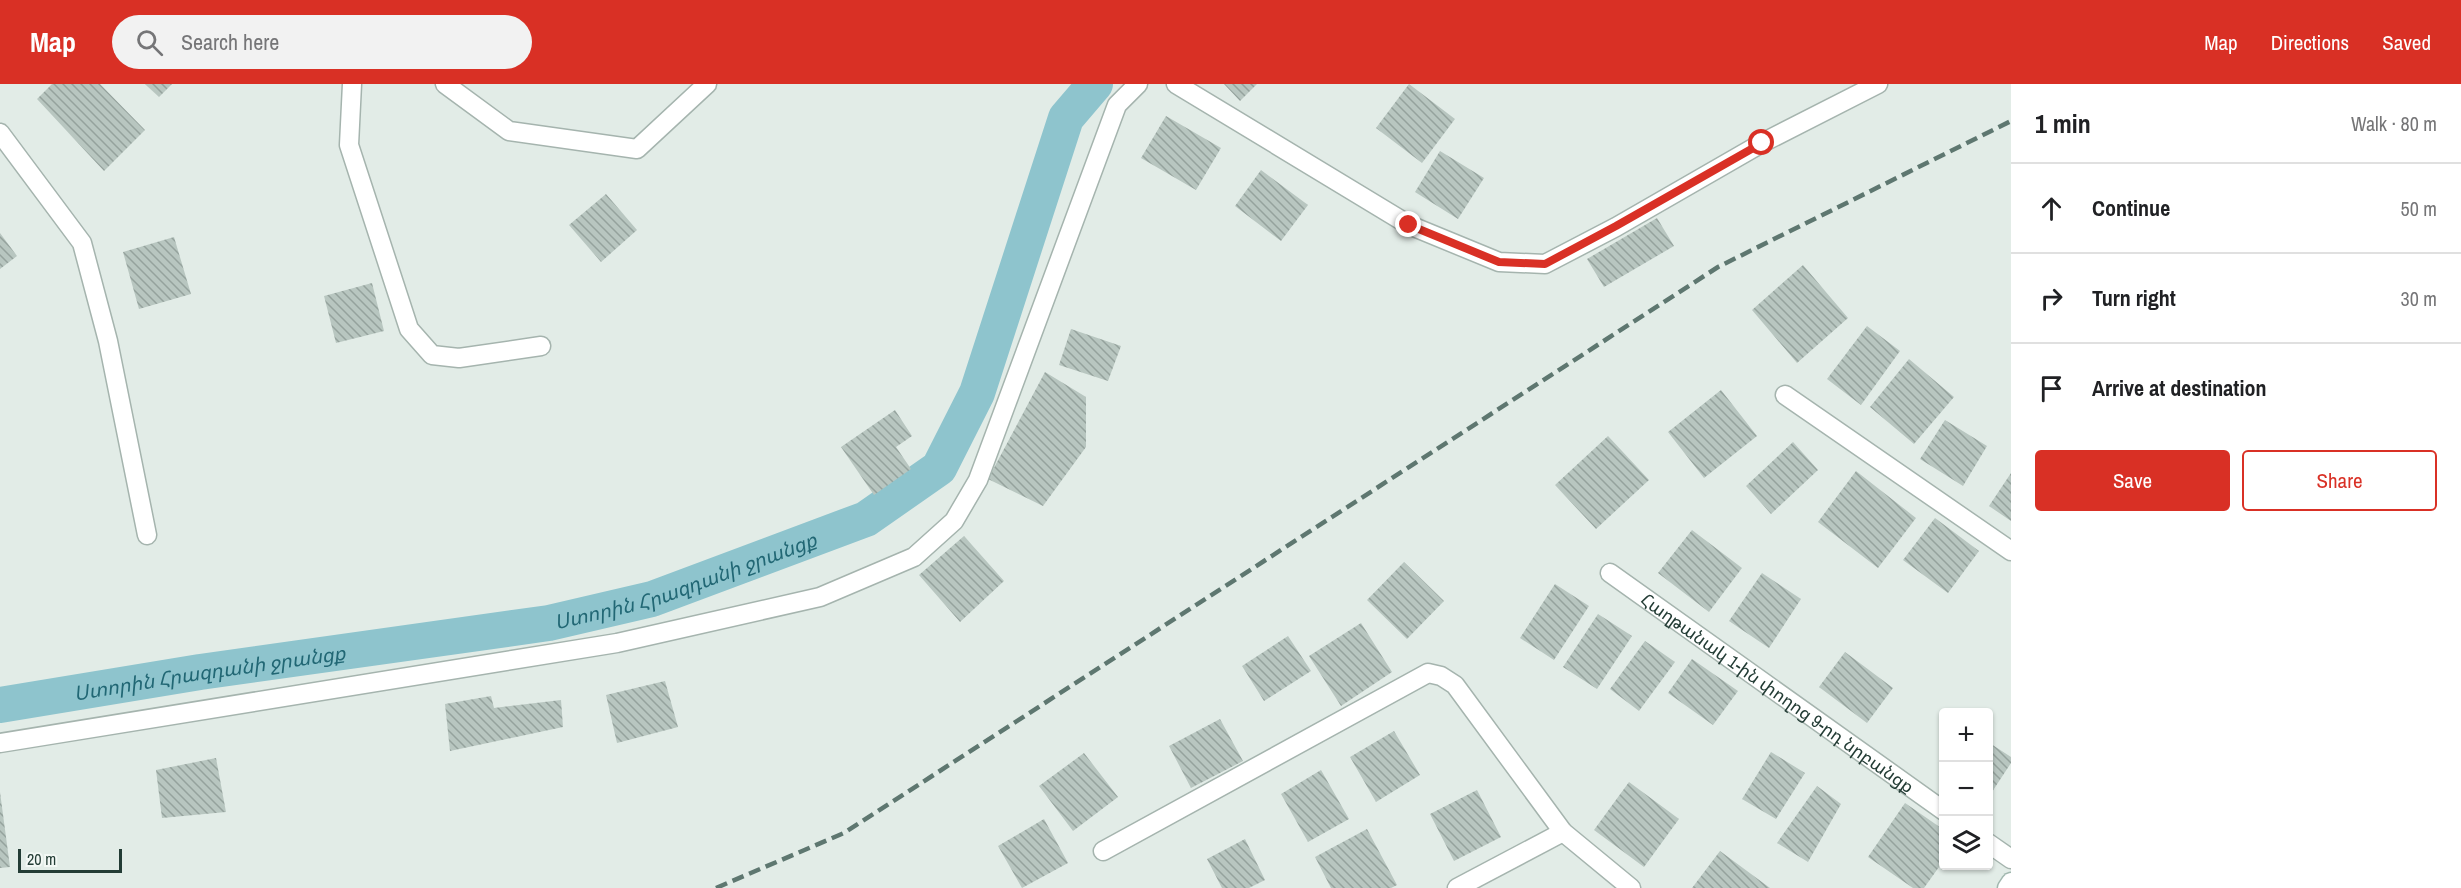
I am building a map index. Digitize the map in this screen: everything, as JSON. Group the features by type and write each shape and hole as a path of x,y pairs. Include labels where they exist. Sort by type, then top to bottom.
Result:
{"street":[{"path":"352,84 349,145 409,329 432,354 459,358 541,345"},
{"path":"445,84 509,131 637,149 707,84"},
{"path":"0,743 617,643 820,597 914,557 954,521 978,480 1117,105 1138,84"},
{"path":"1176,84 1409,225 1499,262 1545,264 1762,143 1878,84"},
{"path":"0,133 82,243 108,341 147,535"},
{"path":"1785,395 2011,550"},
{"name":"Հաղթանակ 1-ին փողոց 9-րդ նրբանցք","path":"1610,573 1939,807"},
{"path":"1102,851 1428,673 1441,676 1455,685 1563,832 1631,888"},
{"path":"1456,888 1563,832"},
{"path":"1993,846 2011,859"},
{"path":"2007,888 2011,882"}],"building":[{"path":"52,84 100,84 145,130 104,171 37,99"},
{"path":"145,84 172,84 159,97"},
{"path":"1224,84 1257,84 1240,101"},
{"path":"1409,84 1455,119 1422,163 1376,128"},
{"path":"1166,116 1221,148 1196,190 1141,158"},
{"path":"1440,151 1484,178 1458,219 1415,192"},
{"path":"1261,170 1308,205 1281,241 1235,206"},
{"path":"606,194 637,230 601,262 569,225"},
{"path":"1657,218 1674,246 1604,287 1587,259"},
{"path":"0,233 17,256 0,269"},
{"path":"174,237 191,294 139,309 123,252"},
{"path":"1803,265 1848,318 1797,363 1752,310"},
{"path":"372,283 384,331 336,343 324,296"},
{"path":"1867,326 1900,351 1861,405 1827,379"},
{"path":"1071,329 1121,346 1108,381 1059,365"},
{"path":"1909,359 1954,397 1914,444 1870,407"},
{"path":"1045,372 1086,397 1086,447 1043,506 988,479"},
{"path":"1721,390 1757,436 1704,478 1668,432"},
{"path":"895,410 912,436 896,447 911,469 874,495 841,447"},
{"path":"1945,420 1987,446 1963,486 1920,459"},
{"path":"1608,436 1649,480 1596,529 1555,485"},
{"path":"1793,442 1818,470 1771,514 1746,486"},
{"path":"1856,471 1916,518 1878,568 1818,522"},
{"path":"2011,473 2011,521 1989,506"},
{"path":"1935,518 1979,551 1948,593 1903,560"},
{"path":"1692,530 1742,568 1709,612 1658,573"},
{"path":"964,536 1004,581 960,622 919,575"},
{"path":"1404,562 1444,601 1407,639 1367,600"},
{"path":"1762,573 1801,599 1769,648 1729,621"},
{"path":"1555,584 1589,606 1554,660 1520,638"},
{"path":"1598,614 1632,636 1597,689 1563,667"},
{"path":"1361,623 1392,672 1341,706 1309,656"},
{"path":"1288,636 1311,671 1264,701 1242,666"},
{"path":"1645,641 1675,662 1639,711 1610,689"},
{"path":"1845,652 1893,688 1867,723 1819,687"},
{"path":"1692,659 1738,691 1713,725 1668,693"},
{"path":"665,681 678,727 617,743 606,695"},
{"path":"491,696 494,708 561,700 563,727 450,751 445,704"},
{"path":"1220,719 1243,761 1191,788 1169,746"},
{"path":"1394,731 1420,775 1376,802 1350,757"},
{"path":"1993,745 2011,757 2011,763 1993,790"},
{"path":"1771,752 1805,773 1776,819 1742,799"},
{"path":"1084,753 1118,797 1073,831 1039,786"},
{"path":"216,758 226,812 162,818 156,770"},
{"path":"1321,770 1349,819 1308,842 1281,794"},
{"path":"1629,782 1679,819 1644,867 1594,830"},
{"path":"1817,786 1841,804 1808,862 1777,843"},
{"path":"1477,790 1501,837 1454,861 1430,814"},
{"path":"0,792 10,867 0,868"},
{"path":"1905,803 1939,827 1939,867 1924,888 1913,888 1868,857"},
{"path":"1044,819 1068,863 1022,888 998,846"},
{"path":"1367,829 1397,885 1391,888 1331,888 1315,857"},
{"path":"1245,839 1265,880 1249,888 1222,888 1207,859"},
{"path":"1720,851 1770,888 1692,888"}],"waterway":[{"name":"Ստորին Հրազդանի ջրանցք","path":"0,705 200,672 549,623 652,599 866,519 939,468 977,393 1066,118 1095,84"}],"railway":[{"path":"716,888 844,833 1718,267 2011,121"}],"route":[{"path":"1409,225 1499,262 1545,264 1762,143"}]}
